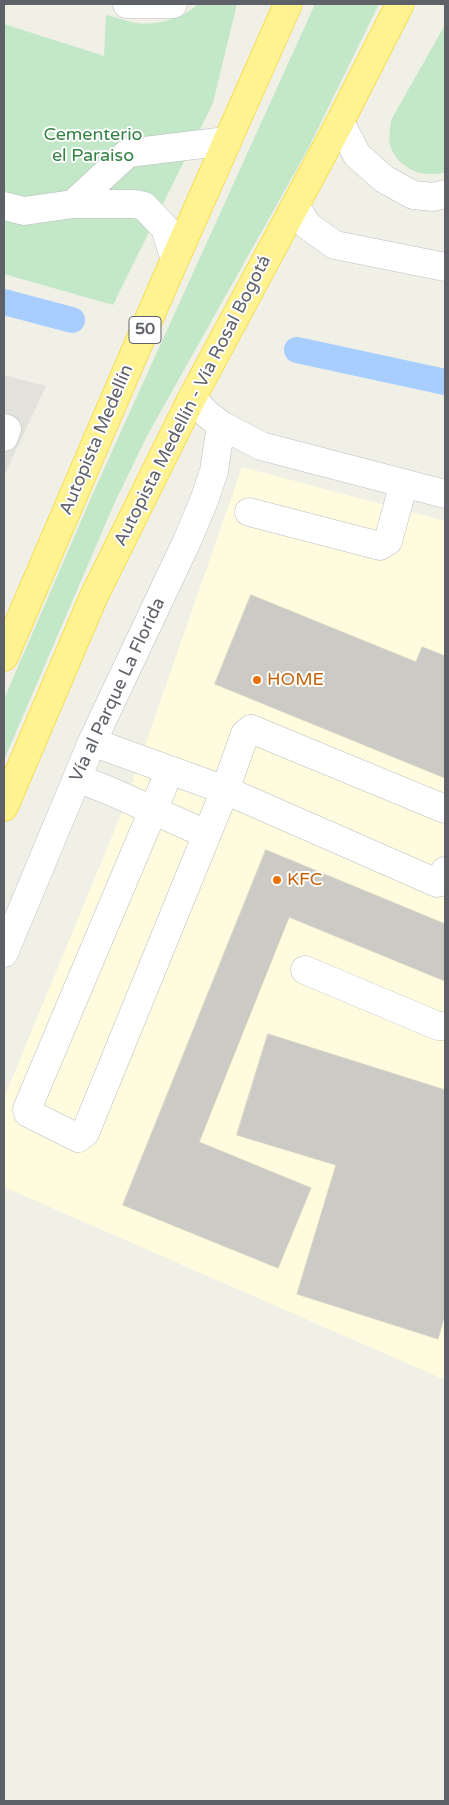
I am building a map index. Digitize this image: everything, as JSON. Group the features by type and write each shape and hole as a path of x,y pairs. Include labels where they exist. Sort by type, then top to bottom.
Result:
{"highway":[{"name":"Autopista Medellín","path":"4,656 288,4"},
{"name":"Autopista Medellín - Vía Rosal Bogotá","path":"4,807 94,596 192,398 401,6"}],"street":[{"path":"127,4 173,4"},
{"path":"340,122 357,155 384,179 413,195 433,196 445,194"},
{"path":"73,204 128,153 227,141"},
{"path":"4,206 24,211 73,204 134,204 144,206 165,228 175,260"},
{"path":"295,206 308,226 335,245 445,267"},
{"path":"192,398 206,414 221,425 261,446 445,494"},
{"name":"Vía al Parque La Florida","path":"4,953 92,742 187,541 205,498 215,463 221,425"},
{"path":"4,428 8,429 4,437"},
{"path":"249,512 380,546 388,541 404,483"},
{"path":"170,770 27,1109 28,1113 78,1138 85,1133 245,734 251,729 445,810"},
{"path":"92,742 224,790 437,883 441,882 445,872"},
{"path":"77,778 206,834"},
{"path":"304,970 438,1026 445,1026"}],"shaded area":[{"path":"4,375 46,386 4,476"},
{"path":"242,467 445,521 445,1380 4,1187 4,1098 120,817"}],"green space":[{"name":"Cementerio el Paraiso","path":"198,4 237,4 213,103 113,305 4,274 4,24 104,56 106,15 136,23 161,22 178,17"},
{"path":"315,4 379,4 308,149 147,436 115,502 4,760 4,699 94,491"},
{"path":"445,25 445,172 437,174 421,173 406,167 400,162 391,148 391,120"}],"building":[{"path":"251,595 416,662 422,647 445,656 445,778 215,684"},
{"path":"266,850 445,924 445,981 289,917 199,1142 311,1188 278,1268 123,1205"},
{"path":"268,1034 445,1090 445,1314 438,1339 297,1294 336,1165 237,1135"}],"waterway":[{"path":"4,302 72,320"},
{"path":"297,350 445,382"}],"place":[{"name":"HOME","path":"257,680"},
{"name":"KFC","path":"277,880"}]}
